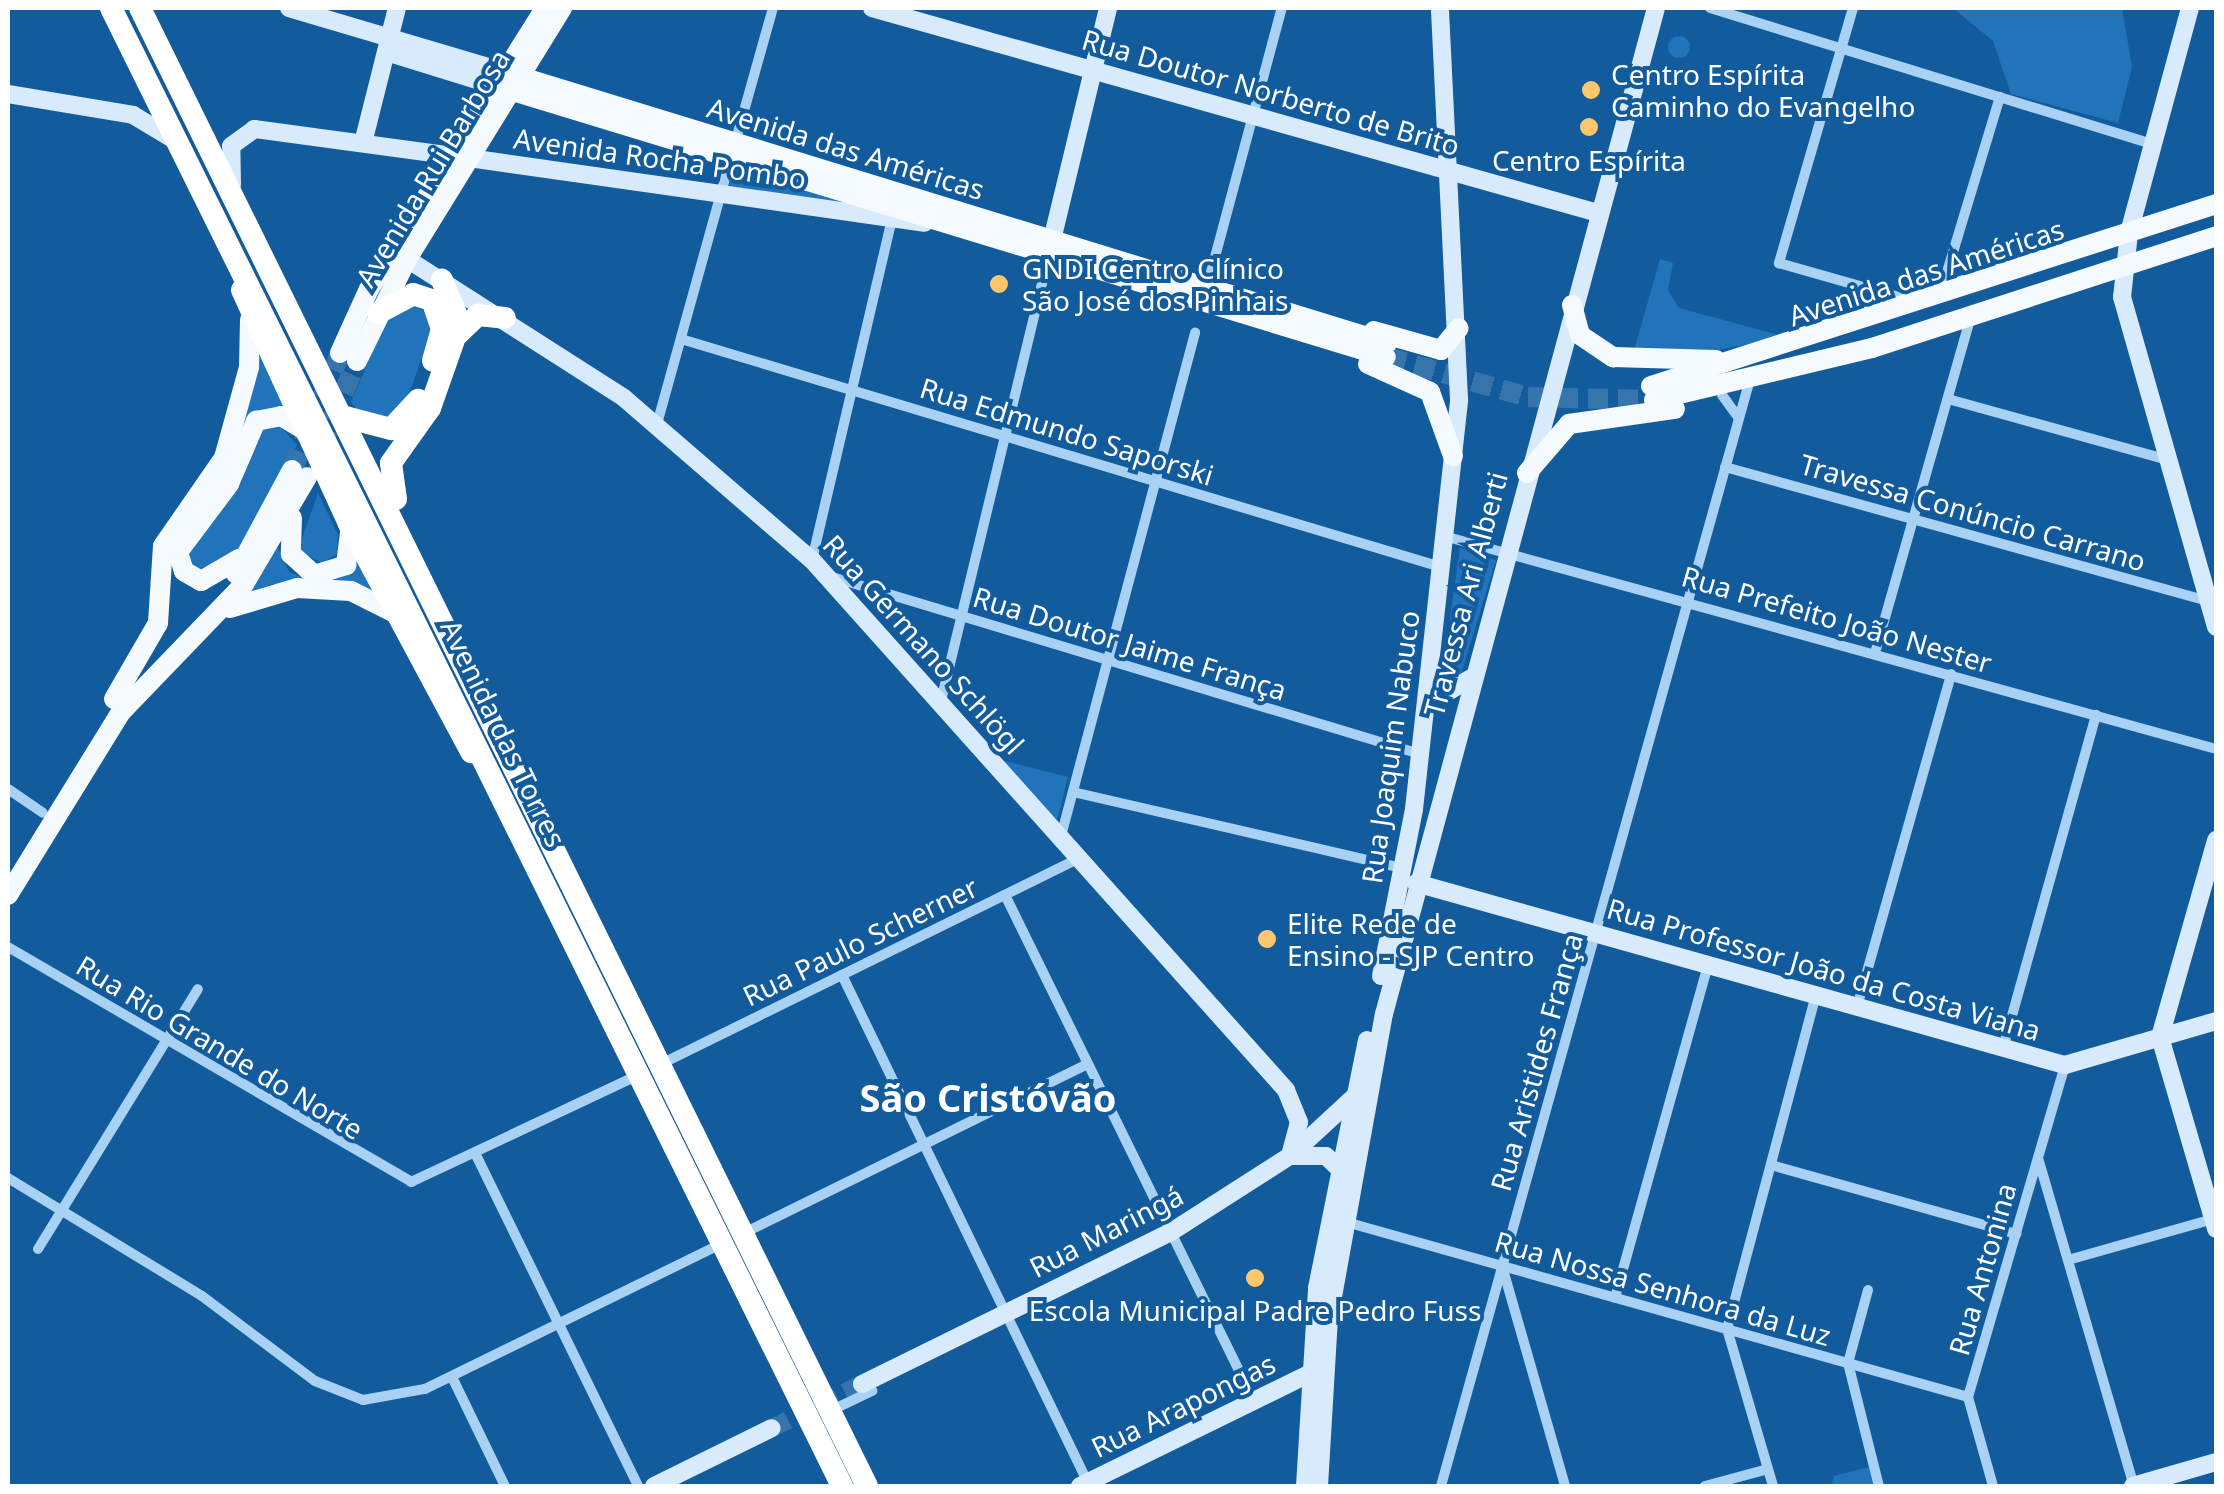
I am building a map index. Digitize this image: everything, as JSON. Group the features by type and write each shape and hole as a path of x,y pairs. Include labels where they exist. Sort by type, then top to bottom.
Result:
{"highway":[{"name":"Avenida das Torres","path":"111,8 490,773 649,1070 733,1239 842,1486"},
{"name":"Avenida das Torres","path":"140,8 404,537 649,1070"},
{"path":"224,230 250,320 348,524 453,732 490,773"},
{"path":"404,537 387,476 430,408 458,334 460,305 442,280"},
{"path":"345,417 397,426 436,353 441,317 432,300 413,294 378,314"},
{"path":"458,334 478,316 506,318"},
{"name":"Avenida das Torres","path":"733,1239 867,1486"}],"main road":[{"name":"Avenida das Américas","path":"289,8 508,81 1386,350"},
{"path":"363,143 397,8"},
{"name":"Avenida Rui Barbosa","path":"508,81 545,8"},
{"name":"Avenida Rui Barbosa","path":"461,157 378,314 348,357 461,157 508,81 562,8"},
{"name":"Rua Doutor Norberto de Brito","path":"872,8 1598,213"},
{"path":"1050,248 1108,8"},
{"name":"Rua Joaquim Nabuco","path":"1318,1486 1317,1370 1410,876 1453,456 1460,328 1440,8"},
{"name":"Travessa Ari Alberti","path":"1410,876 1460,718 1656,8"},
{"path":"2190,8 2130,233 2124,308 2216,626"},
{"path":"8,94 133,115 182,147"},
{"name":"Avenida Rocha Pombo","path":"232,186 231,146 244,132 363,143 962,228"},
{"name":"Avenida das Américas","path":"733,150 962,228 1207,288 1233,304"},
{"name":"Avenida das Américas","path":"2216,204 1651,393 1748,377 1971,317 2216,236"},
{"name":"Rua Germano Schlögl","path":"407,259 506,318 657,424 828,576 1286,1090 1298,1122 1290,1156"},
{"path":"1233,304 1434,349 1452,346 1460,328"},
{"path":"1233,304 1418,383 1440,404 1453,456"},
{"path":"1572,305 1587,343 1629,362 1763,353"},
{"path":"8,871 158,623 169,533 224,458 250,320"},
{"path":"1527,473 1569,424 1722,395 1748,377"},
{"path":"258,539 211,581 191,578 179,562 181,542 230,484 256,421 281,416 304,430"},
{"path":"114,699 223,589 300,474 291,554 314,575 346,564 348,524"},
{"path":"8,896 121,712 215,617 294,506"},
{"path":"215,617 253,596 297,588 351,592 393,612"},
{"path":"1430,668 1443,688 1471,678"},
{"path":"1424,714 1444,698 1460,718"},
{"path":"2216,840 2160,1037 2216,1222"},
{"name":"Rua Joaquim Nabuco","path":"1305,1486 1340,1166 1410,876"},
{"name":"Rua Professor João da Costa Viana","path":"1410,876 1595,933 2065,1065 2216,1021"},
{"name":"Rua Maringá","path":"867,1387 1171,1232 1290,1156 1356,1096"},
{"path":"1290,1156 1319,1154 1340,1166 1350,1192"},
{"name":"Rua Arapongas","path":"1084,1485 1317,1370"},
{"path":"654,1486 772,1428"},
{"path":"2133,1486 2216,1462"}],"street":[{"path":"657,424 773,8"},
{"path":"1207,288 1282,8"},
{"path":"1710,8 2153,144"},
{"path":"1854,8 1779,262 1930,300 2000,97"},
{"path":"812,560 892,219"},
{"path":"941,702 1050,248"},
{"path":"1876,653 1971,317"},
{"path":"1061,836 1195,333"},
{"name":"Rua Edmundo Saporski","path":"680,339 1441,567"},
{"name":"Rua Aristides França","path":"1441,1486 1748,377"},
{"path":"1722,395 1739,418"},
{"path":"1948,399 2168,460"},
{"name":"Travessa Conúncio Carrano","path":"1725,467 2209,602"},
{"name":"Rua Prefeito João Nester","path":"1444,536 2216,749"},
{"name":"Rua Doutor Jaime França","path":"828,576 1420,754"},
{"path":"1857,1006 1951,674"},
{"path":"2003,1048 2096,715"},
{"path":"8,789 44,813"},
{"path":"1072,792 1410,876"},
{"name":"Rua Paulo Scherner","path":"410,1182 476,1155 1080,858"},
{"path":"1005,895 1254,1401"},
{"name":"Rua Rio Grande do Norte","path":"8,947 410,1182"},
{"path":"1615,1298 1708,965"},
{"path":"842,975 1006,1313 1084,1485"},
{"path":"38,1249 198,990"},
{"path":"1773,1486 1728,1329 1816,995"},
{"path":"8,1178 202,1296 316,1382 380,1400 452,1377 1088,1064"},
{"name":"Rua Antonina","path":"1993,1486 1968,1397 2065,1065"},
{"path":"476,1155 638,1486"},
{"path":"2038,1157 2133,1486"},
{"path":"1771,1165 2016,1234"},
{"name":"Rua Nossa Senhora da Luz","path":"1345,1222 1968,1397"},
{"path":"2068,1260 2216,1222"},
{"path":"1502,1266 1565,1486"},
{"path":"1868,1290 1848,1363 1880,1486"},
{"path":"452,1377 505,1486"},
{"path":"830,1412 867,1387"},
{"path":"1704,1486 1768,1468"}],"shaded area":[{"path":"1953,8 2122,8 2132,67 2118,123 2011,94 1993,41"},
{"path":"1679,36 1687,39 1687,55 1679,58 1671,55 1668,47 1671,39"},
{"path":"735,166 882,211 728,190"},
{"path":"1660,259 1673,263 1668,290 1679,308 1786,337 1686,356 1633,354"},
{"path":"414,303 429,316 430,334 404,409 395,419 357,410 351,402 389,314"},
{"path":"260,355 288,414 261,410 241,423"},
{"path":"265,426 280,426 297,445 253,534 211,577 186,564 189,545 239,488"},
{"path":"318,493 338,535 337,554 322,563 298,550"},
{"path":"277,546 289,572 313,581 356,557 373,592 273,584 242,594"},
{"path":"1460,548 1496,560 1458,684 1442,673"},
{"path":"1001,760 1068,777 1057,821"},
{"path":"1869,1467 1874,1486 1831,1486 1834,1476"}],"tunnel":[{"path":"322,398 340,353"},
{"path":"1386,357 1528,397 1652,400"},
{"path":"320,448 357,361"},
{"path":"292,470 311,425"},
{"path":"772,1428 862,1384"}],"place":[{"name":"Centro Espírita Caminho do Evangelho","path":"1591,90"},
{"name":"Centro Espírita","path":"1589,127"},
{"name":"GNDI Centro Clínico São José dos Pinhais","path":"999,284"},
{"name":"Elite Rede de Ensino - SJP Centro","path":"1267,939"},
{"name":"Escola Municipal Padre Pedro Fuss","path":"1255,1278"}],"district":[{"name":"São Cristóvão","path":"988,1098"}]}
